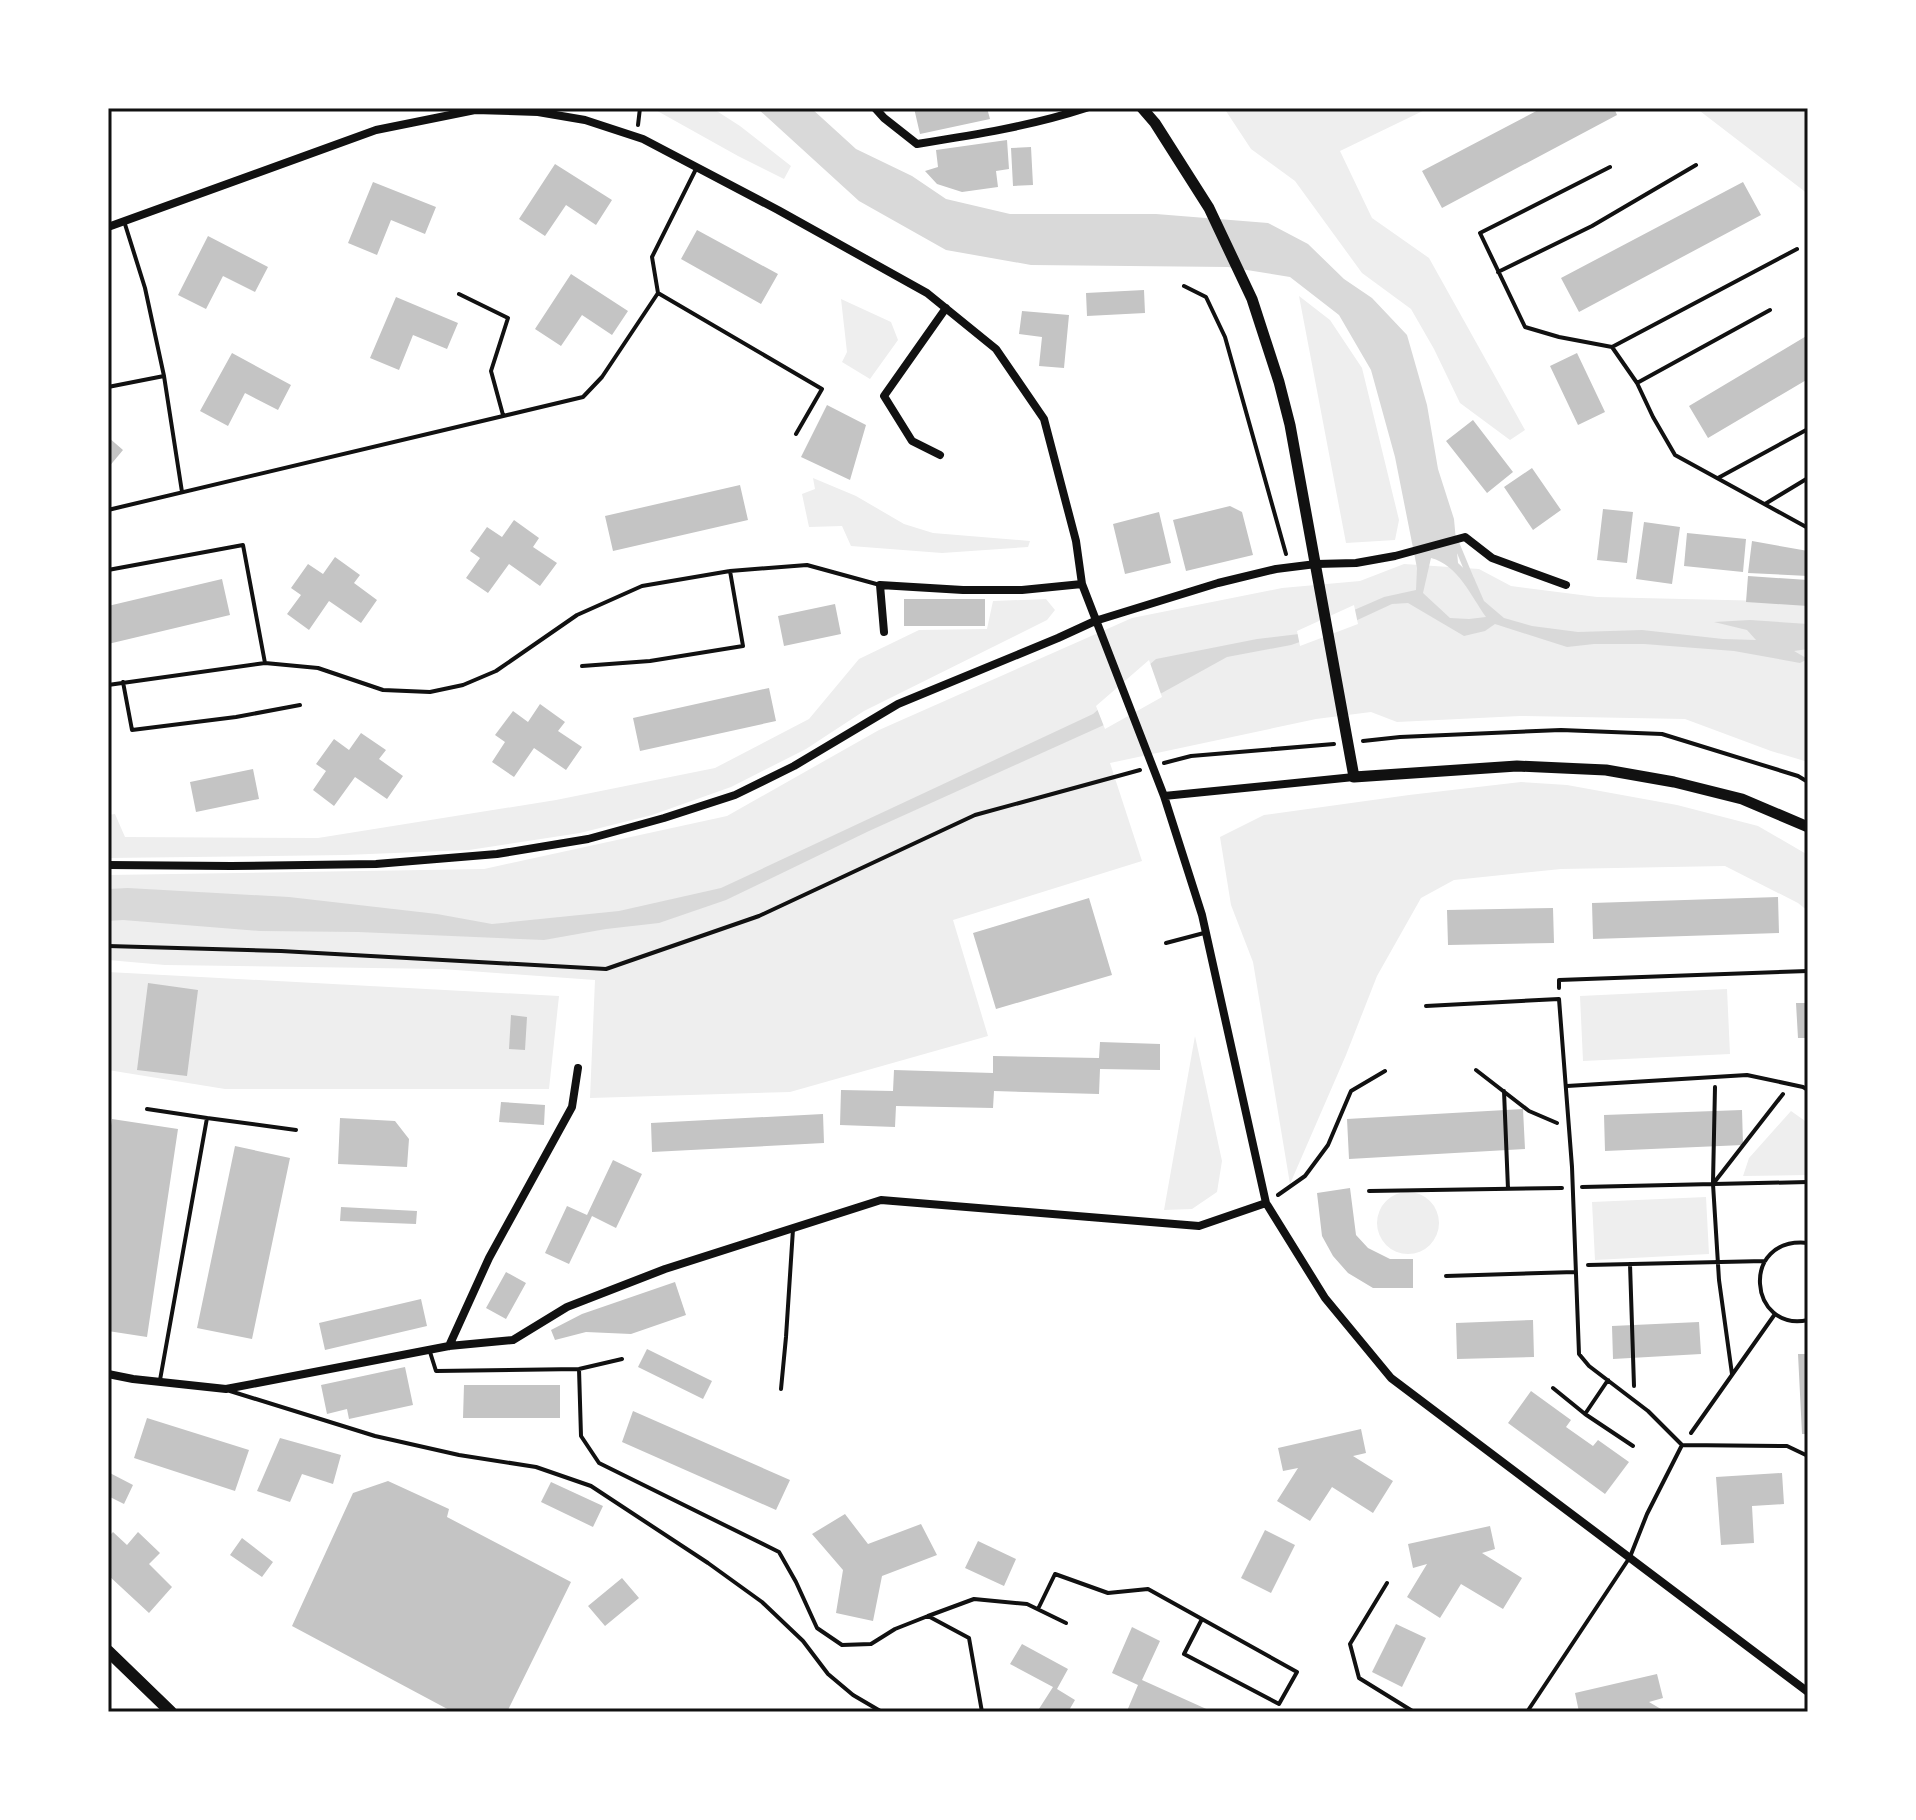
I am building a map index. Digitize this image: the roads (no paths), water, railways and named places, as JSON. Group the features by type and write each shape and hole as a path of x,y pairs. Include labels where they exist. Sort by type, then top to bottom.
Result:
{"main road":[{"path":"108,1651 171,1712"}],"street":[{"path":"875,108 917,144 1041,121 1086,108"},
{"path":"1142,108 1155,123 1209,208 1252,299 1279,382 1290,425 1354,777"},
{"path":"108,227 376,130 475,110 538,112 585,120 643,139 927,293 996,349 1044,419 1076,541 1082,584 1164,796 1202,915 1266,1203 1325,1298 1391,1378 1808,1692"},
{"path":"940,455 912,441 884,396 946,308"},
{"path":"108,865 376,864 497,854 588,839 735,795 794,766 898,704 1095,621 1218,583 1290,568 1356,563 1465,537 1492,558 1566,585"},
{"path":"884,632 880,585 1022,590 1082,584"},
{"path":"1164,796 1354,777 1517,766 1606,770 1674,782 1742,799 1808,827"},
{"path":"449,1346 489,1258 572,1107 578,1068"},
{"path":"108,1374 226,1389 430,1349 513,1340 567,1307 665,1269 881,1200 1199,1226 1266,1203"}],"lane":[{"path":"1498,272 1592,226 1696,165"},
{"path":"108,510 583,397 602,377 658,293 652,257 697,167"},
{"path":"1610,167 1480,233 1525,327 1612,347 1797,249"},
{"path":"124,221 145,288 164,376 182,492"},
{"path":"658,293 822,389 796,434"},
{"path":"459,294 508,318 491,371 503,415"},
{"path":"1637,383 1770,310"},
{"path":"1612,347 1637,383 1675,455 1808,528"},
{"path":"108,387 164,376"},
{"path":"1718,478 1808,429"},
{"path":"1765,504 1808,478"},
{"path":"108,570 243,545 265,663"},
{"path":"108,685 265,663 318,668 383,690 430,692 463,685 496,671 577,615 642,586 730,571 807,565 880,585"},
{"path":"582,666 650,661 743,646 730,571"},
{"path":"123,682 132,730 236,717 300,705"},
{"path":"1166,943 1206,933"},
{"path":"1426,1006 1559,999 1567,1086 1579,1354 1589,1366 1635,1401 1682,1445 1787,1446 1808,1456"},
{"path":"1567,1086 1747,1075 1808,1090"},
{"path":"147,1109 296,1130"},
{"path":"160,1382 207,1118"},
{"path":"781,1389 793,1226"},
{"path":"1446,1276 1575,1269"},
{"path":"430,1349 436,1371 579,1369 622,1359"},
{"path":"579,1369 581,1436 599,1463 779,1552 817,1628 842,1645 871,1644 895,1629 974,1599 1027,1604 1066,1623"},
{"path":"1585,1414 1608,1380"},
{"path":"1553,1388 1633,1446"},
{"path":"226,1389 375,1436 459,1455 536,1467 591,1486 762,1602 803,1641 828,1674 853,1695 882,1712"},
{"path":"1527,1712 1630,1557 1647,1514 1682,1445"},
{"path":"1038,1609 1055,1574 1108,1593 1148,1589 1202,1619 1297,1672 1279,1704 1184,1654 1202,1619"},
{"path":"1387,1583 1350,1644 1359,1678 1414,1712"},
{"path":"928,1616 969,1638 982,1712"}],"waterway":[{"path":"1454,538 1471,579"}]}
